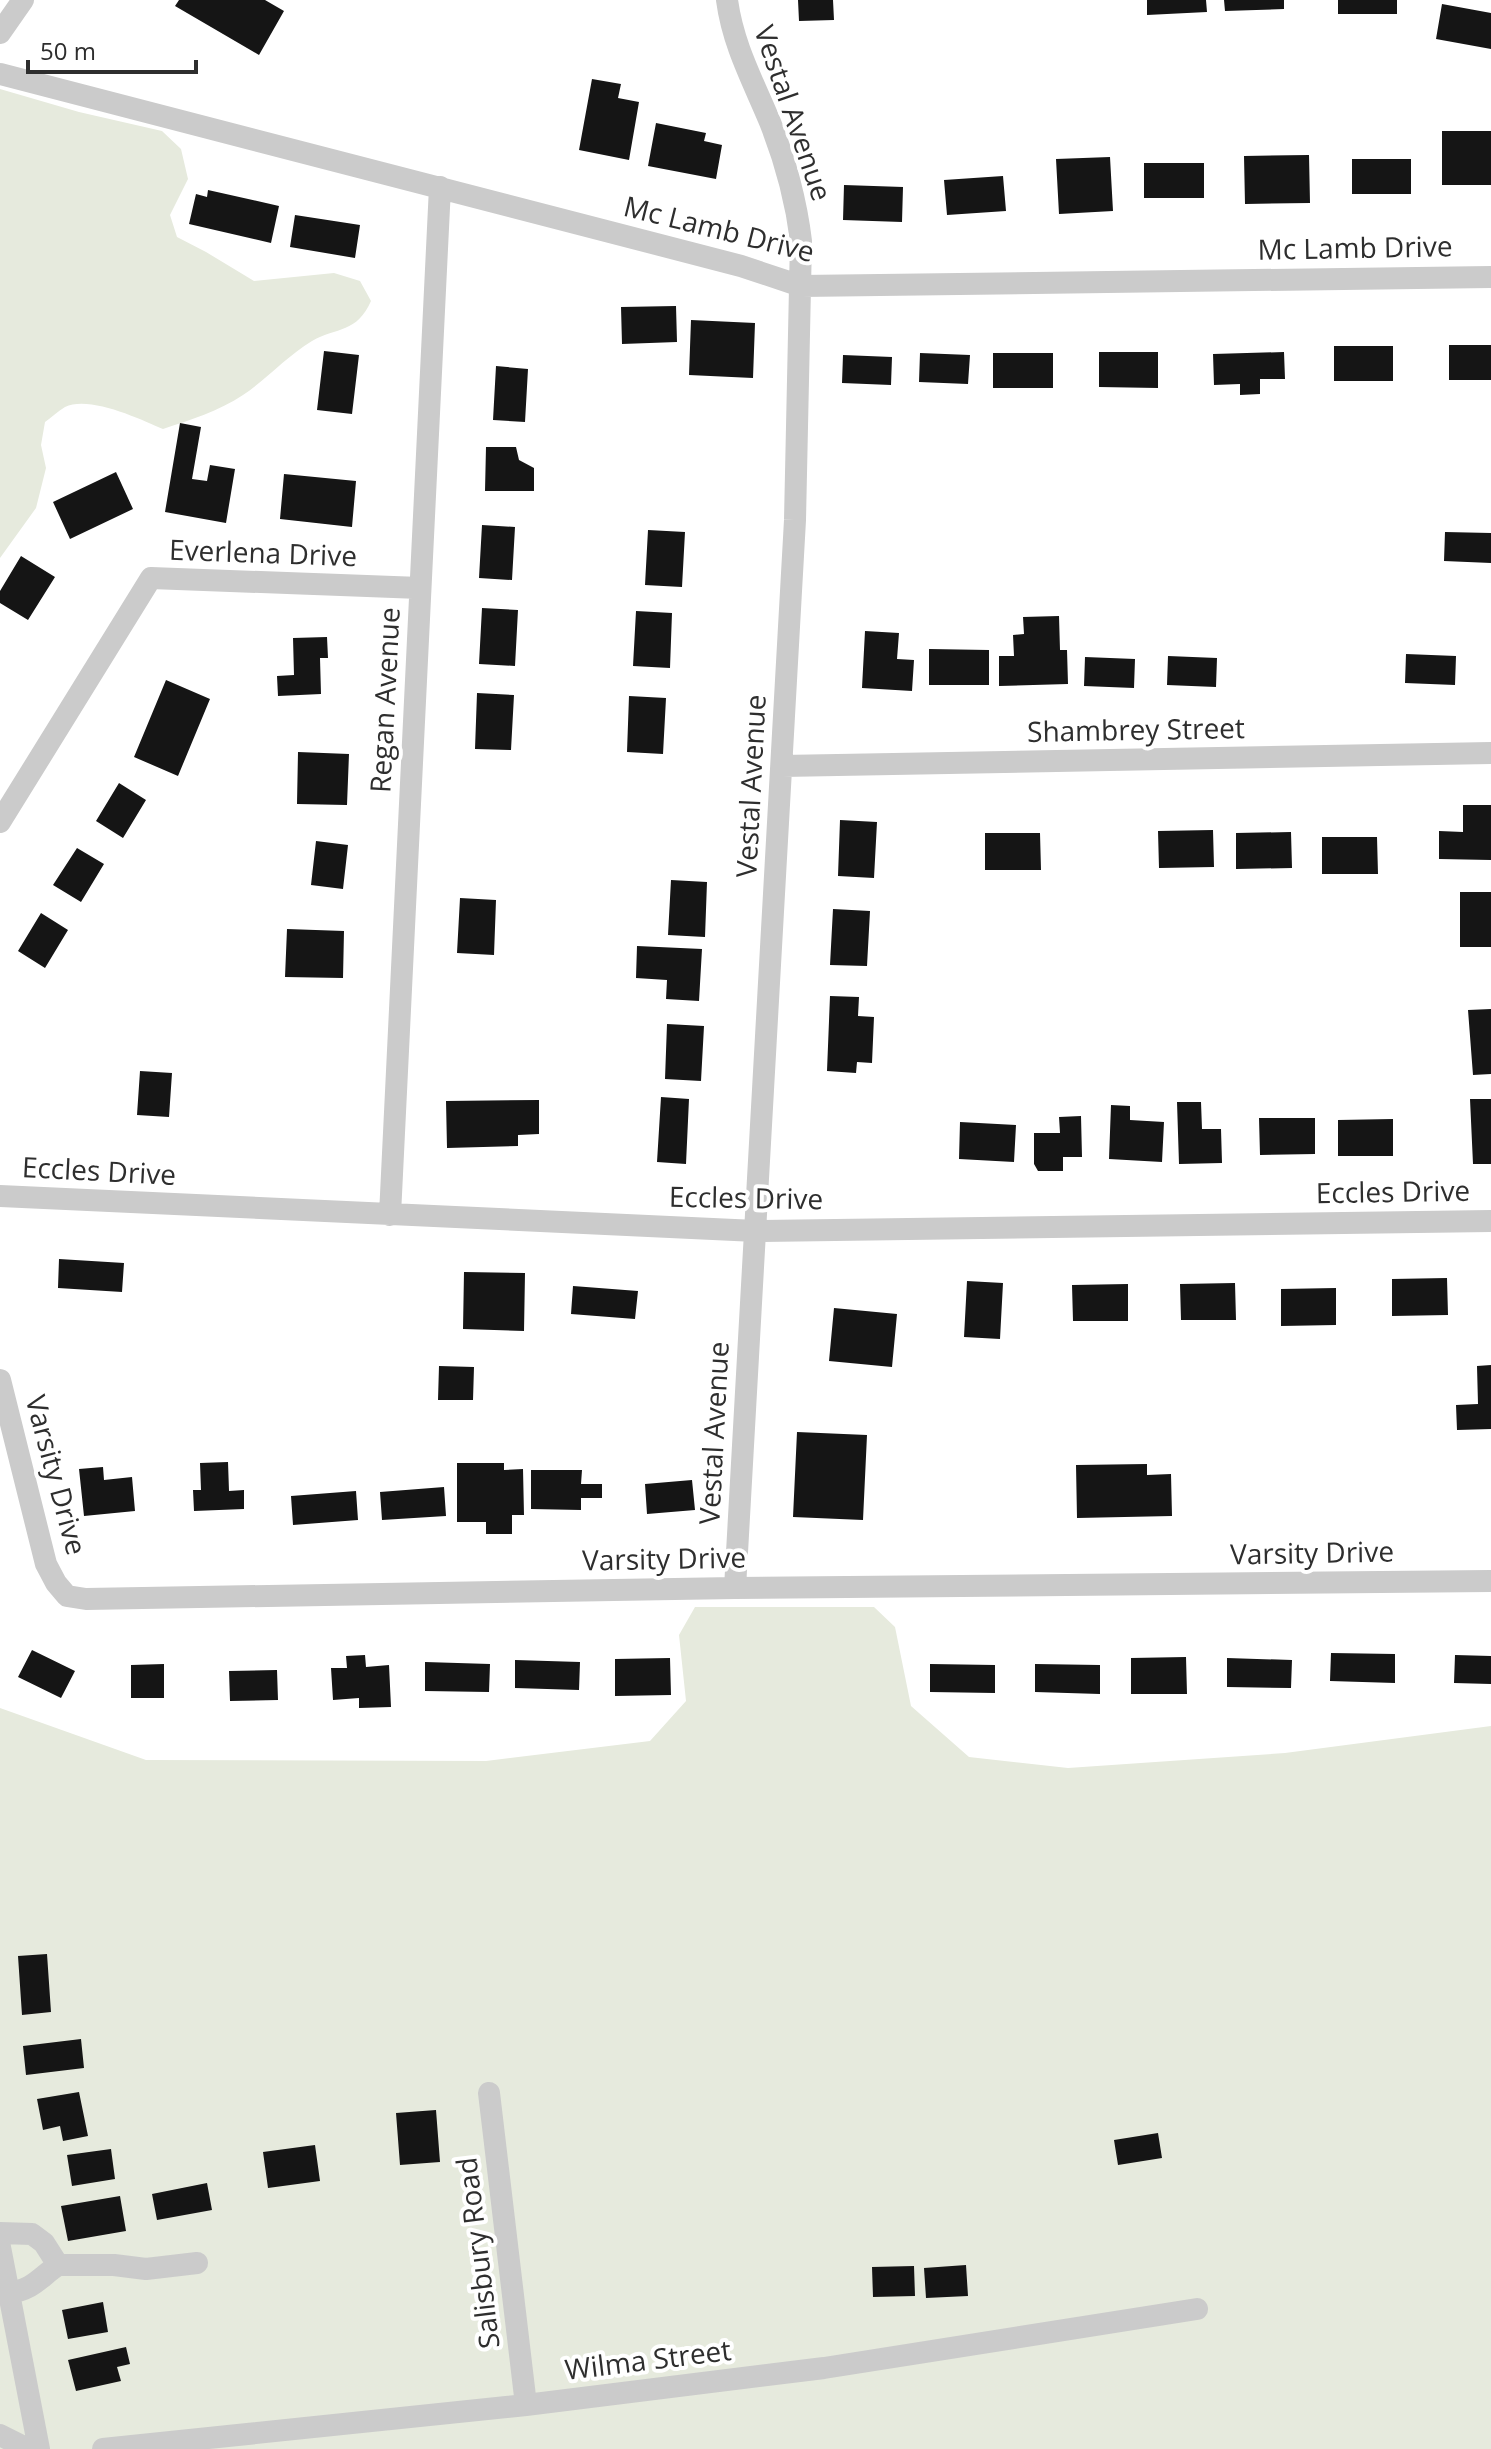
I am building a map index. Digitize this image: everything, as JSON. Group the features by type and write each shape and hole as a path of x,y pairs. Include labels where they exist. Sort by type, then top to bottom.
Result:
{"street":[{"path":"0,33 23,0"},
{"name":"Vestal Avenue","path":"727,0 739,54 770,123 790,181 801,241 795,520 735,1588"},
{"name":"Mc Lamb Drive","path":"0,74 741,266 801,286 1491,277"},
{"name":"Regan Avenue","path":"390,1215 440,187"},
{"name":"Everlena Drive","path":"0,822 151,578 420,588"},
{"name":"Shambrey Street","path":"782,766 1491,753"},
{"name":"Eccles Drive","path":"0,1196 756,1231 1491,1221"},
{"name":"Varsity Drive","path":"0,1380 46,1564 67,1596 86,1599 735,1588 1491,1581"},
{"name":"Salisbury Road","path":"489,2093 526,2405"},
{"path":"0,2233 32,2234 44,2243 58,2265"},
{"path":"0,2247 39,2449"},
{"path":"9,2293 37,2284 58,2265 114,2265 146,2269 197,2263"},
{"name":"Wilma Street","path":"103,2449 526,2405 824,2368 1197,2309"},
{"path":"0,2435 28,2449"}],"shaded area":[{"path":"0,89 79,112 162,131 181,149 188,179 170,215 177,237 254,281 334,273 360,281 371,301 353,324 312,341 234,401 184,422 163,429 100,406 75,404 62,409 45,422 41,445 46,468 36,508 0,558"},
{"path":"695,1607 874,1607 895,1627 911,1706 969,1757 1068,1768 1285,1753 1491,1726 1491,2449 0,2449 0,1708 146,1760 486,1761 650,1741 686,1701 679,1635"}],"building":[{"path":"179,0 265,0 284,11 259,55 175,6"},
{"path":"798,0 833,0 834,20 799,21"},
{"path":"1147,0 1206,0 1207,12 1147,15"},
{"path":"1224,0 1284,0 1284,9 1225,11"},
{"path":"1338,0 1397,0 1397,14 1338,14"},
{"path":"1442,4 1491,13 1491,49 1436,39"},
{"path":"592,79 621,84 618,98 639,102 629,160 579,150"},
{"path":"656,123 706,133 704,141 722,145 716,179 648,166"},
{"path":"1442,131 1491,131 1491,185 1442,185"},
{"path":"1309,155 1310,203 1245,204 1244,156"},
{"path":"1110,157 1113,211 1059,214 1056,159"},
{"path":"1352,159 1411,159 1411,194 1352,194"},
{"path":"1144,163 1204,163 1204,198 1144,198"},
{"path":"1003,176 1006,211 947,215 944,180"},
{"path":"844,185 903,187 902,222 843,220"},
{"path":"208,190 279,206 271,243 189,224 196,194 207,197"},
{"path":"295,215 360,225 355,258 290,247"},
{"path":"676,306 677,342 622,344 621,307"},
{"path":"691,320 755,323 753,378 689,375"},
{"path":"1449,345 1491,345 1491,380 1449,380"},
{"path":"1334,346 1393,346 1393,381 1334,381"},
{"path":"324,351 359,355 352,414 317,410"},
{"path":"1099,352 1158,352 1158,388 1099,387"},
{"path":"1284,352 1285,379 1260,379 1260,394 1240,395 1240,384 1214,385 1213,354"},
{"path":"920,353 970,355 968,384 919,382"},
{"path":"993,353 1053,353 1053,388 993,388"},
{"path":"843,355 892,357 891,385 842,383"},
{"path":"496,366 528,369 525,422 493,420"},
{"path":"180,423 201,427 192,479 207,481 210,465 235,469 226,523 165,512"},
{"path":"486,447 516,447 519,460 534,468 534,491 485,491"},
{"path":"116,472 133,509 70,539 53,502"},
{"path":"284,474 356,481 352,527 280,519"},
{"path":"482,525 515,527 512,580 479,578"},
{"path":"648,530 685,532 682,587 645,585"},
{"path":"1445,532 1491,533 1491,563 1444,561"},
{"path":"21,556 55,577 28,620 0,603 0,591"},
{"path":"482,608 518,610 515,666 479,664"},
{"path":"636,611 672,613 670,668 633,666"},
{"path":"1059,616 1060,650 1067,650 1068,684 999,686 999,656 1014,656 1013,635 1024,634 1023,617"},
{"path":"865,631 899,633 897,659 914,660 912,691 862,688"},
{"path":"327,637 328,658 320,658 321,694 278,696 277,676 294,675 293,638"},
{"path":"929,649 989,650 989,685 929,685"},
{"path":"1406,654 1456,656 1455,685 1405,683"},
{"path":"1168,656 1217,658 1216,687 1167,685"},
{"path":"1085,657 1135,659 1134,688 1084,686"},
{"path":"166,680 210,699 178,776 134,757"},
{"path":"477,693 514,695 511,750 475,749"},
{"path":"629,696 666,698 663,754 627,752"},
{"path":"298,752 349,754 347,805 297,804"},
{"path":"119,783 146,800 123,838 96,821"},
{"path":"1463,805 1491,805 1491,860 1439,859 1439,831 1463,832"},
{"path":"840,820 877,822 874,878 838,876"},
{"path":"1213,830 1214,867 1159,868 1158,831"},
{"path":"1291,832 1292,868 1236,869 1236,833"},
{"path":"985,833 1040,833 1041,870 985,870"},
{"path":"1322,837 1377,837 1378,874 1322,874"},
{"path":"316,841 348,845 343,889 311,885"},
{"path":"77,848 104,864 81,902 53,885"},
{"path":"671,880 707,882 705,937 668,935"},
{"path":"1460,892 1491,892 1491,947 1460,947"},
{"path":"460,898 496,900 494,955 457,953"},
{"path":"833,909 870,911 867,966 830,965"},
{"path":"41,913 68,930 45,968 18,951"},
{"path":"287,929 344,931 343,978 285,977"},
{"path":"637,946 702,949 699,1001 666,999 667,980 636,978"},
{"path":"830,996 859,997 858,1016 874,1017 872,1063 857,1062 856,1073 827,1071"},
{"path":"1491,1009 1491,1074 1473,1075 1468,1010"},
{"path":"667,1024 704,1026 701,1081 665,1079"},
{"path":"140,1071 172,1073 169,1117 137,1115"},
{"path":"661,1097 689,1099 686,1164 657,1162"},
{"path":"1470,1099 1491,1099 1491,1164 1473,1164"},
{"path":"539,1100 539,1134 518,1135 518,1146 447,1148 446,1101"},
{"path":"1177,1102 1201,1102 1202,1129 1221,1129 1222,1163 1179,1164"},
{"path":"1111,1105 1130,1106 1130,1120 1164,1122 1162,1162 1109,1159"},
{"path":"1081,1116 1082,1157 1063,1157 1063,1171 1038,1171 1034,1164 1034,1133 1060,1133 1059,1117"},
{"path":"1259,1118 1315,1118 1315,1154 1260,1155"},
{"path":"1393,1119 1393,1156 1338,1156 1338,1120"},
{"path":"960,1122 1016,1125 1014,1162 959,1159"},
{"path":"59,1259 124,1263 122,1292 58,1288"},
{"path":"464,1272 525,1273 524,1331 463,1329"},
{"path":"1447,1278 1448,1315 1392,1316 1392,1279"},
{"path":"967,1281 1003,1283 1000,1339 964,1337"},
{"path":"1235,1283 1236,1320 1181,1320 1180,1284"},
{"path":"1128,1284 1128,1321 1073,1321 1072,1285"},
{"path":"573,1286 638,1291 635,1319 571,1314"},
{"path":"1336,1288 1336,1325 1281,1326 1281,1289"},
{"path":"834,1308 897,1314 892,1367 829,1361"},
{"path":"1491,1365 1491,1429 1457,1430 1456,1405 1478,1404 1477,1366"},
{"path":"439,1366 474,1367 473,1400 438,1400"},
{"path":"797,1432 867,1435 863,1520 793,1517"},
{"path":"228,1462 229,1491 244,1490 244,1509 194,1511 193,1490 201,1490 200,1463"},
{"path":"457,1463 504,1463 504,1470 523,1469 524,1515 512,1515 512,1534 486,1534 486,1522 457,1522"},
{"path":"1147,1464 1147,1475 1171,1474 1172,1516 1077,1518 1076,1465"},
{"path":"103,1467 104,1480 132,1477 135,1511 84,1516 79,1469"},
{"path":"531,1470 582,1470 581,1484 602,1484 602,1498 581,1498 581,1510 531,1509"},
{"path":"692,1480 695,1510 647,1514 645,1484"},
{"path":"444,1487 446,1516 382,1520 380,1492"},
{"path":"356,1491 358,1520 293,1525 291,1496"},
{"path":"32,1650 75,1671 61,1698 18,1677"},
{"path":"1331,1653 1395,1654 1395,1683 1330,1681"},
{"path":"365,1655 366,1667 389,1665 391,1707 359,1708 359,1698 333,1700 331,1668 347,1668 346,1656"},
{"path":"1455,1655 1491,1656 1491,1684 1454,1683"},
{"path":"1186,1657 1187,1694 1131,1694 1131,1658"},
{"path":"670,1658 671,1695 615,1696 615,1659"},
{"path":"1227,1658 1292,1660 1291,1688 1227,1687"},
{"path":"515,1660 580,1662 579,1690 515,1688"},
{"path":"425,1662 490,1664 489,1692 425,1691"},
{"path":"164,1664 164,1698 131,1698 131,1665"},
{"path":"930,1664 995,1665 995,1693 930,1692"},
{"path":"1035,1664 1100,1665 1100,1694 1035,1692"},
{"path":"277,1670 278,1700 230,1701 229,1671"},
{"path":"47,1954 51,2012 22,2015 18,1956"},
{"path":"81,2039 84,2068 26,2075 23,2046"},
{"path":"79,2092 88,2136 63,2141 60,2126 43,2130 37,2099"},
{"path":"436,2110 440,2162 400,2165 396,2113"},
{"path":"1158,2133 1162,2158 1118,2165 1114,2140"},
{"path":"315,2145 320,2181 268,2188 263,2152"},
{"path":"111,2149 115,2179 72,2186 67,2155"},
{"path":"207,2183 212,2210 157,2220 152,2194"},
{"path":"120,2196 126,2231 68,2241 61,2206"},
{"path":"966,2265 968,2296 926,2298 924,2268"},
{"path":"914,2266 915,2296 873,2297 872,2267"},
{"path":"103,2302 108,2332 68,2339 62,2310"},
{"path":"126,2347 130,2364 117,2367 121,2381 76,2391 68,2360"}]}
